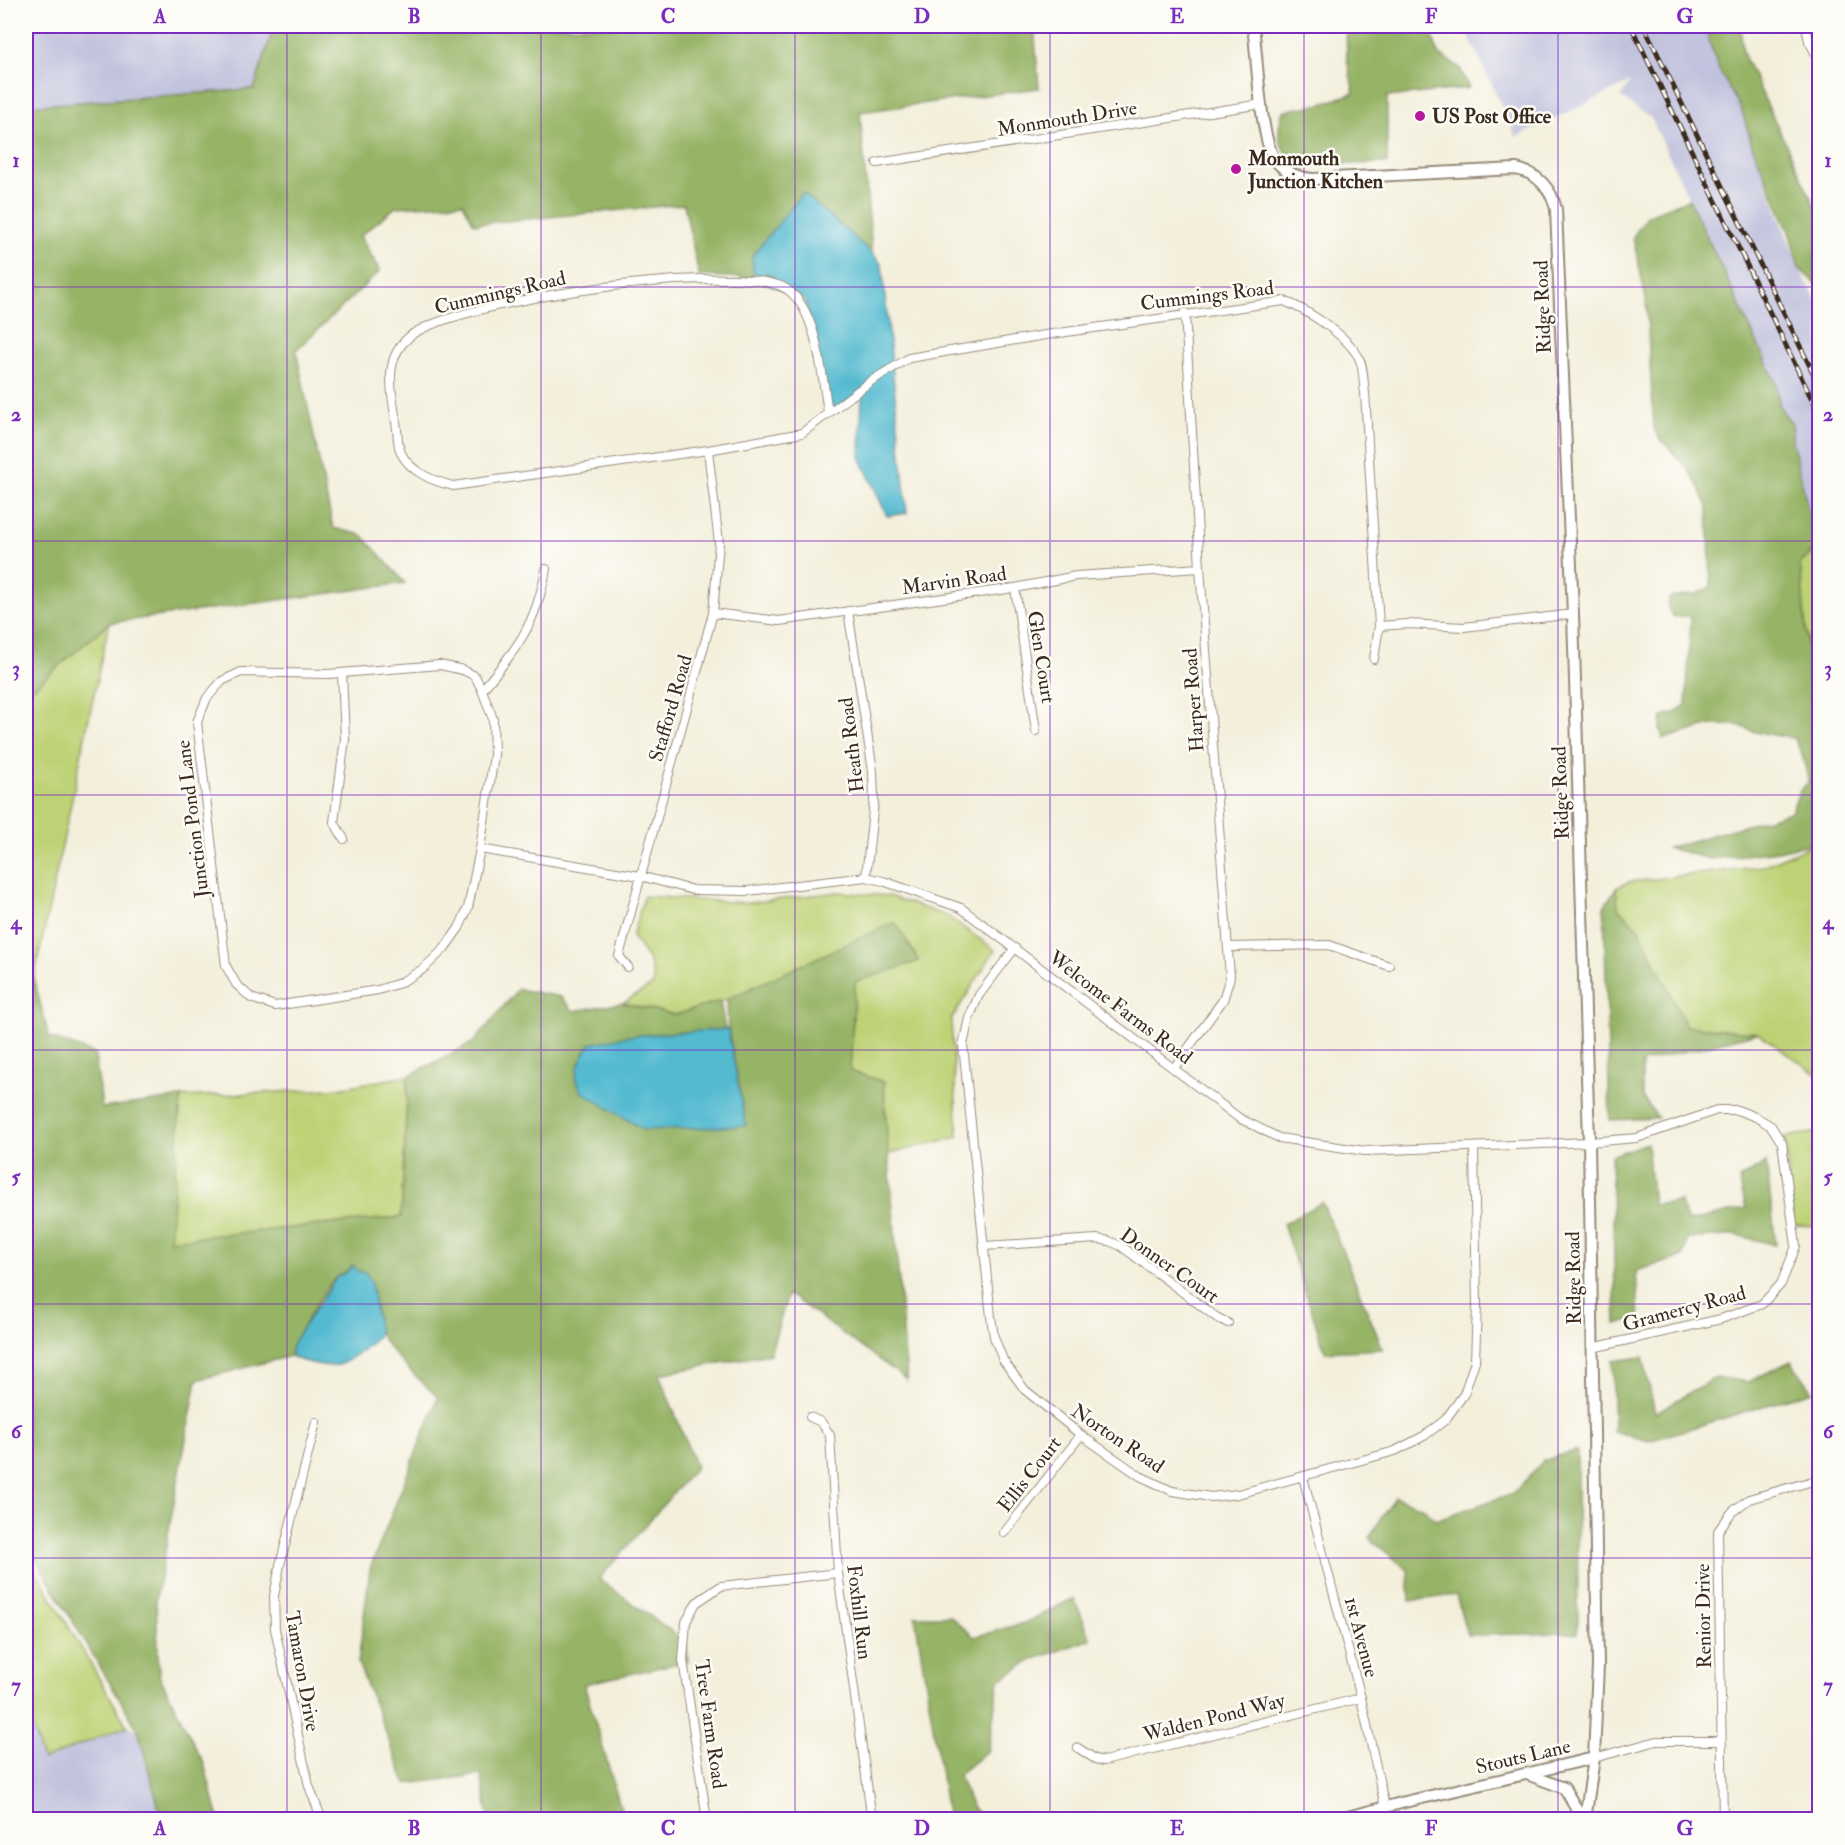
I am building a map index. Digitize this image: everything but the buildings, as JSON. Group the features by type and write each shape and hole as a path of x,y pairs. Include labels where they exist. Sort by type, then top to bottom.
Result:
{"street":[{"name":"Ridge Road","path":"1253,26 1265,133 1271,153 1283,168 1299,176 1313,179 1511,169 1533,175 1550,191 1556,214 1573,614 1589,1142 1598,1659 1594,1758 1584,1820"},
{"path":"1806,26 1809,41 1820,62"},
{"name":"Monmouth Drive","path":"877,164 1262,104"},
{"name":"Cummings Road","path":"828,412 811,321 802,304 788,290 767,281 676,279 591,288 500,306 428,325 408,338 394,356 389,376 401,453 414,469 434,481 453,486 708,450 802,433 885,372 909,358 1185,313 1284,301 1303,308 1338,335 1359,357 1365,393 1379,626 1374,659"},
{"name":"Harper Road","path":"1174,1068 1223,1000 1230,977 1200,568 1185,313"},
{"name":"Stafford Road","path":"628,968 619,956 713,612 719,543 708,450"},
{"name":"Marvin Road","path":"713,612 779,621 1014,588 1076,576 1200,568"},
{"path":"482,690 514,652 533,619 546,569"},
{"name":"Glen Court","path":"1014,588 1036,731"},
{"name":"Heath Road","path":"848,611 873,771 874,801 866,877"},
{"path":"1379,626 1408,624 1464,627 1573,614"},
{"name":"Junction Pond Lane","path":"440,665 463,670 475,676 493,719 494,755 480,849 468,908 459,928 444,949 423,969 400,983 378,990 275,1006 251,998 236,984 226,966 197,722 207,698 222,681 241,672 342,673 440,665"},
{"path":"342,673 345,738 334,822 344,839"},
{"path":"480,849 640,876"},
{"name":"Welcome Farms Road","path":"640,876 693,890 747,891 866,877 961,908 1239,1118 1279,1137 1365,1151 1589,1142"},
{"path":"1229,947 1329,945 1389,966"},
{"name":"Norton Road","path":"1015,948 978,995 969,1018 963,1045 992,1325 1003,1360 1024,1390 1081,1435 1148,1480 1166,1489 1185,1494 1225,1496 1303,1477 1395,1451 1424,1436 1445,1420 1464,1394 1475,1361 1477,1305 1474,1148"},
{"name":"Gramercy Road","path":"1589,1142 1637,1138 1717,1110 1737,1110 1756,1117 1771,1126 1782,1143 1796,1246 1781,1284 1762,1304 1721,1319 1592,1348"},
{"name":"Donner Court","path":"984,1246 1097,1239 1108,1241 1121,1246 1216,1317 1228,1323"},
{"name":"Foxhill Run","path":"810,1417 821,1422 830,1435 838,1573 872,1820"},
{"name":"Tamaron Drive","path":"316,1422 274,1596 275,1629 309,1786 322,1820"},
{"name":"Ellis Court","path":"1004,1533 1081,1435"},
{"name":"1st Avenue","path":"1303,1477 1361,1698 1385,1807"},
{"name":"Renior Drive","path":"1723,1820 1718,1531 1732,1512 1749,1499 1820,1479"},
{"name":"Tree Farm Road","path":"707,1820 683,1660 686,1622 696,1603 721,1586 838,1573"},
{"name":"Walden Pond Way","path":"1078,1748 1095,1759 1104,1761 1361,1698"},
{"name":"Stouts Lane","path":"1336,1820 1657,1742 1720,1741"},
{"path":"1527,1773 1564,1788 1584,1820"}],"shaded area":[{"path":"26,26 274,26 254,89 26,106"},
{"path":"1464,26 1704,26 1719,70 1742,111 1752,145 1799,268 1819,305 1819,548 1817,548 1792,441 1792,424 1780,408 1775,381 1651,118 1620,97 1631,82 1516,137"},
{"path":"127,1726 138,1730 162,1819 26,1819 26,1731 33,1729 43,1760"}],"green space":[{"path":"274,26 1034,26 1039,88 860,112 872,253 803,193 754,278 699,276 684,204 474,224 463,203 396,207 360,236 380,271 296,350 333,528 362,535 405,583 109,623 26,694 26,106 254,89"},
{"path":"1346,26 1428,26 1439,54 1460,68 1469,88 1387,97 1387,163 1313,165 1295,160 1280,142 1279,129 1283,111 1322,104 1354,93 1347,59"},
{"path":"1704,26 1740,26 1743,53 1819,215 1819,287 1799,268 1790,234 1752,145 1742,111 1719,70"},
{"path":"1689,199 1775,381 1780,408 1792,424 1792,441 1817,548 1800,564 1819,771 1819,842 1778,851 1710,859 1668,848 1791,812 1800,790 1808,783 1808,778 1801,751 1794,738 1755,732 1738,725 1712,725 1663,739 1660,729 1662,717 1675,713 1686,705 1691,616 1674,617 1668,608 1668,603 1670,597 1696,594 1711,587 1708,507 1687,468 1654,429 1646,299 1633,237 1648,215"},
{"path":"1819,548 1819,771 1800,564"},
{"path":"109,623 34,979 26,981 26,694"},
{"path":"1819,842 1819,1076 1758,1033 1686,1026 1638,928 1618,908 1616,888 1629,882 1763,866"},
{"path":"1616,888 1618,908 1638,928 1686,1026 1758,1033 1642,1062 1642,1097 1658,1118 1610,1120 1604,907"},
{"path":"838,892 889,896 947,916 995,950 951,1020 958,1137 888,1154 884,1082 850,1071 855,982 727,999 675,1015 623,1003 653,985 652,970 648,959 632,937 644,896 748,903"},
{"path":"895,922 919,961 855,982 850,1071 884,1082 907,1380 788,1294 770,1354 659,1374 696,1467 599,1579 686,1642 688,1661 584,1684 624,1819 489,1819 481,1775 406,1784 358,1663 370,1569 438,1397 383,1340 377,1325 373,1295 366,1273 351,1267 336,1278 317,1303 296,1339 291,1356 197,1380 156,1599 159,1675 204,1764 219,1819 162,1819 138,1730 26,1543 26,981 34,979 49,1037 95,1054 102,1108 181,1097 170,1240 401,1217 408,1076 474,1042 518,989 561,997 573,1011 623,1003 675,1015 720,1001 725,1029 628,1036 746,1126 728,1029 727,999"},
{"path":"408,1076 401,1217 169,1240 181,1097 332,1089"},
{"path":"1819,1132 1819,1226 1793,1225 1785,1137"},
{"path":"1647,1143 1653,1205 1680,1201 1688,1222 1746,1208 1739,1179 1766,1162 1776,1245 1736,1235 1688,1239 1683,1257 1636,1271 1639,1318 1616,1324 1611,1156"},
{"path":"1322,1202 1383,1349 1325,1352 1283,1224"},
{"path":"1643,1357 1655,1413 1716,1377 1748,1382 1791,1361 1813,1391 1649,1441 1614,1431 1612,1361"},
{"path":"1577,1450 1578,1633 1467,1635 1456,1595 1410,1601 1408,1570 1369,1538 1395,1497 1424,1508 1435,1520 1514,1493 1543,1461"},
{"path":"26,1554 127,1726 43,1760 26,1698"},
{"path":"1074,1598 1091,1639 1032,1660 999,1680 988,1750 958,1775 972,1807 983,1819 948,1819 915,1616 950,1616 974,1637 1027,1622"}],"water":[{"path":"803,193 872,253 882,265 907,513 887,516 860,457 862,391 828,415 805,300 754,278 752,256"},
{"path":"728,1029 746,1126 644,1130 582,1092 578,1085 578,1067 590,1044 628,1036"},
{"path":"353,1265 357,1271 366,1273 371,1282 379,1332 377,1336 361,1351 338,1365 314,1364 291,1356 295,1339 337,1277 347,1272"}],"railway":[{"path":"1631,26 1820,416"},
{"path":"1644,26 1820,387"}],"place":[{"name":"US Post Office","path":"1420,116"},
{"name":"Monmouth Junction Kitchen","path":"1236,169"}]}
